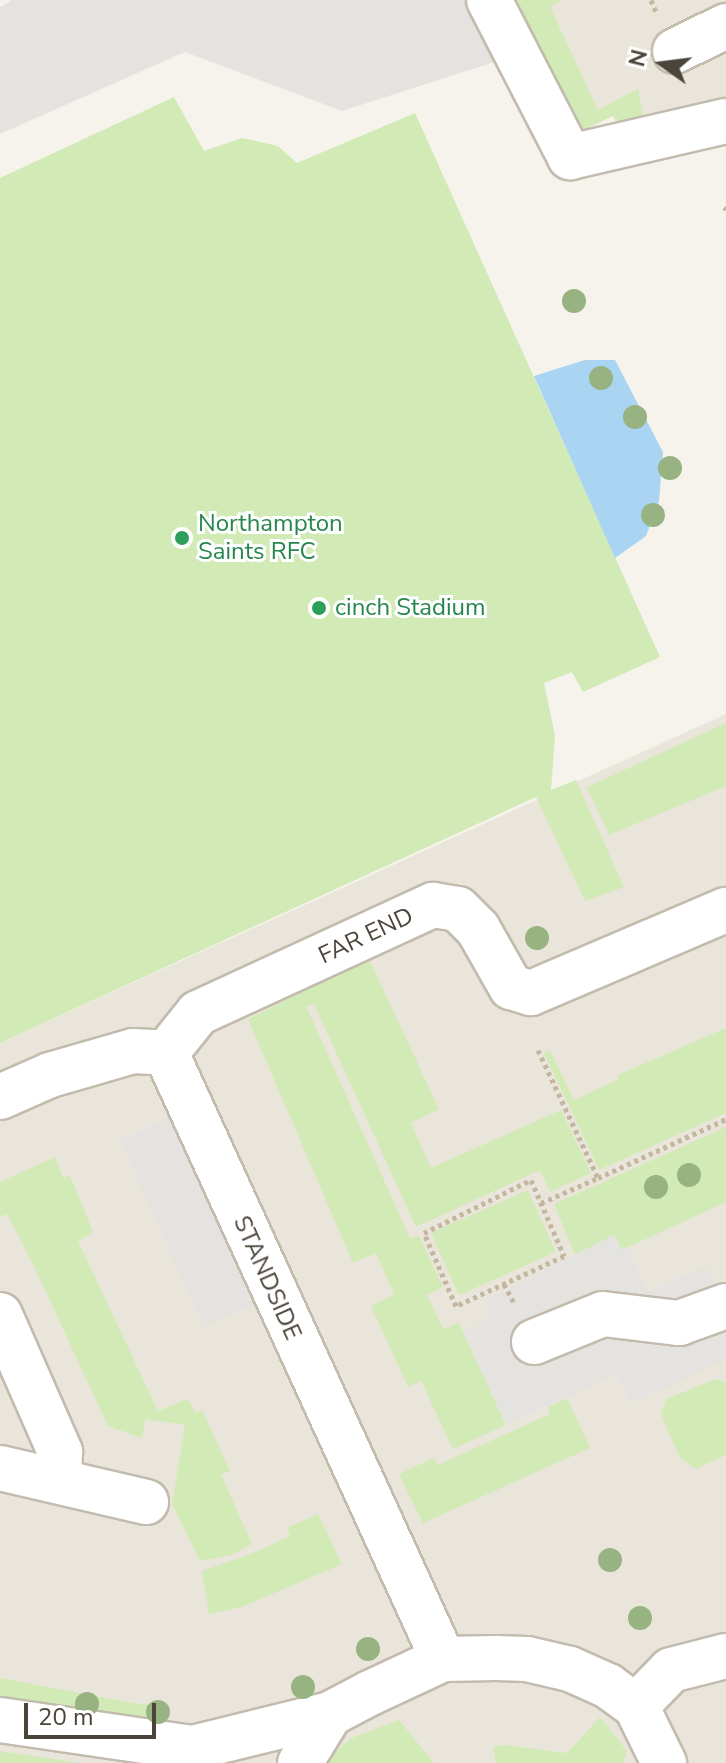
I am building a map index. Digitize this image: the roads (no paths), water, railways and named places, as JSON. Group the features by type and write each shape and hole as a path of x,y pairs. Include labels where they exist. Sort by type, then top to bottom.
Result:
{"street":[{"path":"489,0 570,157 726,121"},
{"path":"675,51 726,26"},
{"name":"FAR END","path":"166,1053 198,1013 433,905 458,909 478,929 511,987 531,993 726,910"},
{"path":"0,1097 50,1075 133,1051 166,1053"},
{"name":"STANDSIDE","path":"166,1053 443,1659"},
{"path":"534,1342 603,1314 679,1323 726,1306"},
{"path":"0,1315 60,1452 59,1478"},
{"path":"0,1468 59,1478 146,1502"},
{"path":"650,1744 671,1670 726,1656"},
{"path":"0,1720 206,1753 330,1714 443,1659 527,1659 570,1669 608,1686 650,1744"},
{"path":"300,1763 330,1714"}],"water":[{"path":"585,360 615,360 663,452 659,501 646,536 615,558 534,376"}],"place":[{"name":"Northampton Saints RFC","path":"182,538"},
{"name":"cinch Stadium","path":"319,608"}]}
